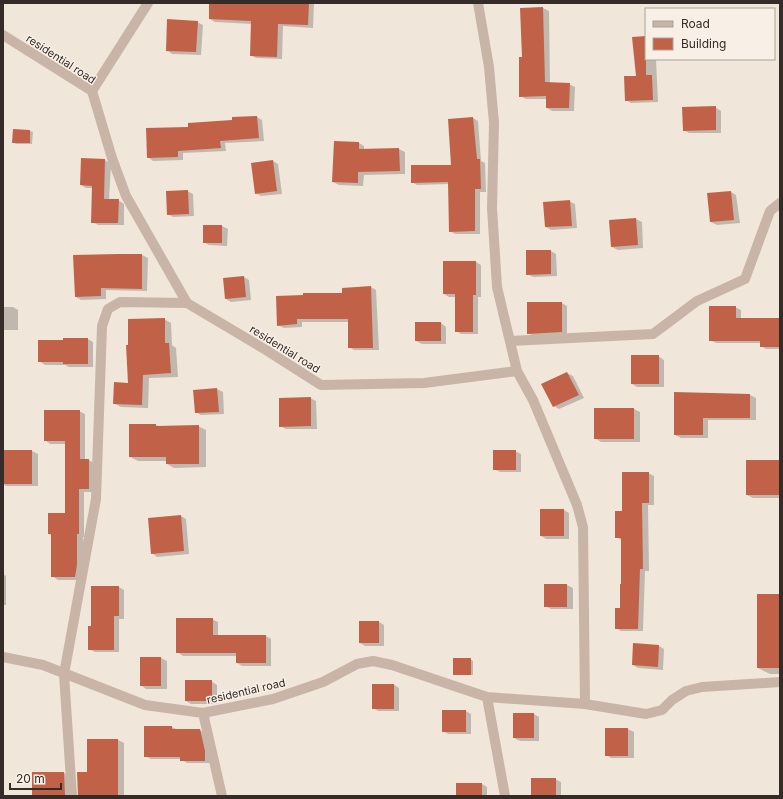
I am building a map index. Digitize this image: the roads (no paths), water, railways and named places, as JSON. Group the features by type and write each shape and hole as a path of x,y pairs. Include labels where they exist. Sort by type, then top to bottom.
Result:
{"street":[{"path":"92,91 148,3"},
{"path":"478,3 489,67 494,123 492,208 497,287 517,371 533,400 577,504 583,527 585,704"},
{"name":"residential road","path":"3,35 92,91 112,158 126,196 187,303 266,350 321,386 424,383 517,371"},
{"path":"510,341 653,334 697,301 745,279 770,211 780,203"},
{"path":"72,796 64,674 96,499 102,326 108,309 120,302 187,303"},
{"path":"3,657 43,665 145,705 203,714"},
{"name":"residential road","path":"222,796 203,714 273,699 323,682 357,664 374,660 487,697 585,704 646,714 662,710 672,700 686,691 702,687 780,682"},
{"path":"487,697 505,796"}]}
